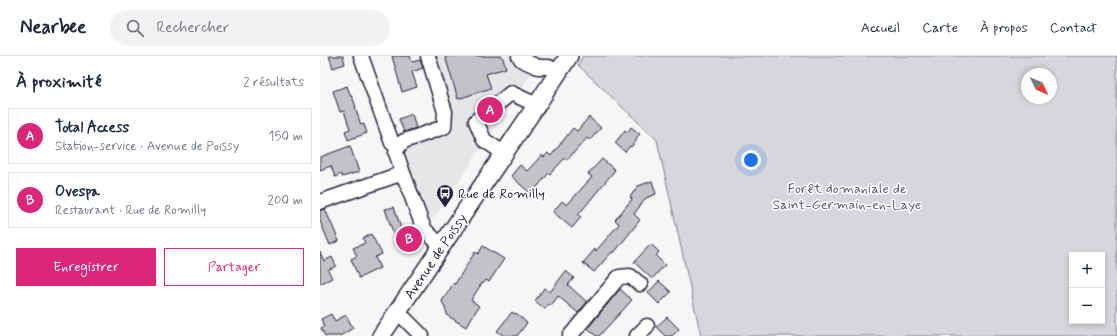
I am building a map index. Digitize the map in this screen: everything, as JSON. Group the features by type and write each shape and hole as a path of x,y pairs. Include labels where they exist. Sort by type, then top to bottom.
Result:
{"main road":[{"name":"Avenue de Poissy","path":"370,336 394,309 532,104 554,65 569,56"},
{"name":"Avenue de Poissy","path":"439,242 496,148 532,104"},
{"name":"Avenue de Poissy","path":"381,336 394,309"}],"street":[{"path":"361,56 392,143 398,147"},
{"path":"428,56 445,112 444,127 404,141 398,147 396,153 403,173 419,206 422,224 425,230 439,242"},
{"path":"519,56 522,60 538,67 554,65"},
{"path":"496,148 484,140 476,121 511,93 532,104"},
{"path":"320,202 403,173"},
{"path":"570,336 619,277 630,276 640,284"},
{"path":"394,309 422,336"}],"shaded area":[{"path":"433,56 543,56 434,218 426,221 403,158 410,146 442,136 449,129 452,119"}],"green space":[{"name":"Forêt domaniale de Saint-Germain-en-Laye","path":"583,56 1117,56 1117,336 701,336 657,140 578,65"}],"building":[{"path":"329,56 343,56 345,64 333,68"},
{"path":"392,56 410,56 412,62 420,60 423,68 412,72 417,87 402,92"},
{"path":"445,56 502,56 506,68 486,74 491,88 458,99"},
{"path":"347,86 356,107 361,125 364,124 367,133 348,140 345,131 350,129 344,111 340,112 333,91"},
{"path":"412,114 416,128 404,132 399,119"},
{"path":"589,117 601,128 590,140 587,138 567,160 565,158 550,174 549,173 531,194 511,176 520,165 527,171 542,155 544,157 548,153 551,156 573,128 577,131"},
{"path":"631,127 640,134 636,138 637,140 625,152 615,143 625,130 628,132"},
{"path":"350,146 359,172 342,177 341,174 335,177 331,166 320,170 320,157"},
{"path":"602,159 615,170 578,215 581,217 572,228 553,212 562,201 567,205 592,177 588,174"},
{"path":"652,181 656,194 646,198 634,214 640,220 614,253 612,252 594,272 583,263 595,249 596,251 619,224 615,220 632,199 630,197 638,186"},
{"path":"394,207 402,231 412,227 413,230 415,230 420,247 409,251 405,241 397,244 385,209"},
{"path":"325,209 339,241 330,245 320,221 320,210"},
{"path":"371,234 382,254 375,257 380,268 359,278 351,259 357,256 353,248 365,243 363,238"},
{"path":"651,244 659,252 656,256 665,265 652,279 634,262"},
{"path":"483,246 504,259 489,282 486,280 483,284 482,283 471,300 479,306 466,327 448,316 442,301 454,283 455,284 475,252 478,254"},
{"path":"320,252 324,261 332,257 336,266 328,270 332,278 320,284"},
{"path":"566,271 574,278 568,285 587,302 578,313 558,296 551,306 549,304 545,309 535,301 544,288 550,292"},
{"path":"659,281 671,292 659,304 648,293"},
{"path":"620,289 632,300 599,336 596,336 588,328"},
{"path":"512,312 515,314 516,313 527,323 517,336 504,336 497,331"},
{"path":"331,314 335,321 346,315 353,328 340,336 325,336 321,328 324,326 321,319"},
{"path":"667,317 679,329 672,336 665,336 656,327"}],"place":[{"name":"Total Access","path":"490,110"},
{"name":"Rue de Romilly","path":"445,208"},
{"name":"Ovespa","path":"409,239"}]}
